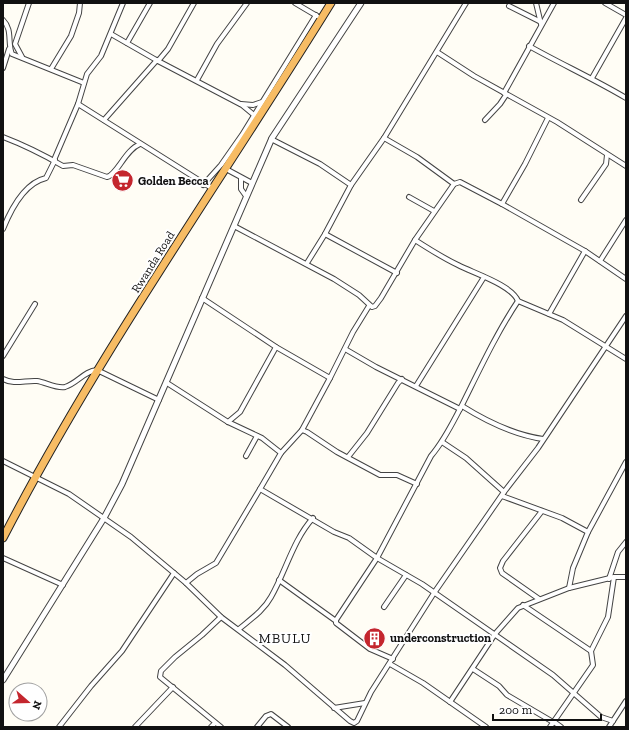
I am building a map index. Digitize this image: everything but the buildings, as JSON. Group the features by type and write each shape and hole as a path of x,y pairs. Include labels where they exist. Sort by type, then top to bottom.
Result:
{"highway":[{"name":"Rwanda Road","path":"3,538 97,370 167,258 226,169 319,17 331,3"}],"street":[{"path":"22,58 14,44 29,3"},
{"path":"51,70 71,36 80,13 80,3"},
{"path":"3,228 17,200 39,179 46,178 78,104 89,70 101,56 123,3"},
{"path":"126,43 150,3"},
{"path":"104,120 168,49 194,3"},
{"path":"196,80 217,44 247,3"},
{"path":"203,184 227,157 319,17 295,3"},
{"path":"3,680 104,518 122,484 167,383 271,139 360,3"},
{"path":"307,263 325,234 351,185 384,138 466,3"},
{"path":"536,3 541,24"},
{"path":"485,120 500,104 541,24 554,3"},
{"path":"605,3 626,15"},
{"path":"509,6 541,24"},
{"path":"592,78 626,18"},
{"path":"3,20 8,25 10,49 12,54 84,83"},
{"path":"111,34 157,61 240,104 254,115"},
{"path":"530,46 560,63 592,78 626,98"},
{"path":"3,68 10,49"},
{"path":"437,52 450,62 557,122 626,166"},
{"path":"240,104 253,105 262,102"},
{"path":"78,104 213,189"},
{"path":"502,204 525,164 548,118"},
{"path":"3,137 26,146 39,155 55,160 63,166 73,165 110,176 131,149 140,144"},
{"path":"384,138 417,157 454,184"},
{"path":"271,139 320,164 351,185"},
{"path":"581,200 606,164 607,155"},
{"path":"226,169 252,183"},
{"path":"241,178 241,189 246,196"},
{"path":"234,226 307,263 348,287 359,295 369,306 375,306 397,273 415,240 434,211 454,184 460,182 585,251 626,279"},
{"path":"409,197 434,211"},
{"path":"600,262 626,220"},
{"path":"325,234 397,273"},
{"path":"415,240 446,260 484,277 516,296 518,301 568,323 626,358"},
{"path":"549,314 585,251"},
{"path":"416,386 484,277"},
{"path":"202,298 276,347 330,378"},
{"path":"336,621 338,614 377,558 431,456 442,442 492,346 518,301"},
{"path":"3,356 35,304"},
{"path":"186,583 197,574 216,563 281,453 302,430 346,349 353,332 369,306"},
{"path":"3,461 36,479 53,485 69,494 131,537 186,583 221,617 239,629 354,725 358,721 365,703 434,593 503,494 538,448 626,316"},
{"path":"228,422 240,412 276,347"},
{"path":"346,349 376,367 515,432 529,437 543,439"},
{"path":"3,379 11,382 38,381 63,388 78,382 90,371 97,370 159,400"},
{"path":"348,457 367,433 398,382 402,379"},
{"path":"167,383 228,422 257,436 281,453"},
{"path":"302,430 337,452 380,475 397,475 417,484"},
{"path":"246,456 257,436"},
{"path":"442,442 466,458 503,494 562,518 588,532"},
{"path":"568,588 588,532 626,462"},
{"path":"260,489 313,518 334,532 349,538 377,558 434,593 553,675 601,717 613,721"},
{"path":"538,599 502,572 500,568 503,561 542,511"},
{"path":"239,629 265,606 306,525 313,518"},
{"path":"609,579 618,552 626,542"},
{"path":"3,558 62,585"},
{"path":"59,727 91,686 122,651 174,573"},
{"path":"384,607 406,575"},
{"path":"550,727 593,665 591,651 608,617 614,577"},
{"path":"450,702 495,634 518,608 568,588 614,577 626,577"},
{"path":"279,580 336,621 370,649 393,659"},
{"path":"523,605 591,651"},
{"path":"221,617 161,671 160,677 221,727"},
{"path":"390,664 423,683 486,727"},
{"path":"473,669 499,686 507,695 561,727"},
{"path":"134,727 174,687"},
{"path":"609,727 626,701"},
{"path":"334,708 365,703"},
{"path":"257,727 266,716 271,714 288,727"},
{"path":"211,727 215,723"}],"place":[{"name":"Golden Becca","path":"123,181"},
{"name":"underconstruction","path":"374,638"}],"district":[{"name":"MBULU","path":"285,638"}]}
